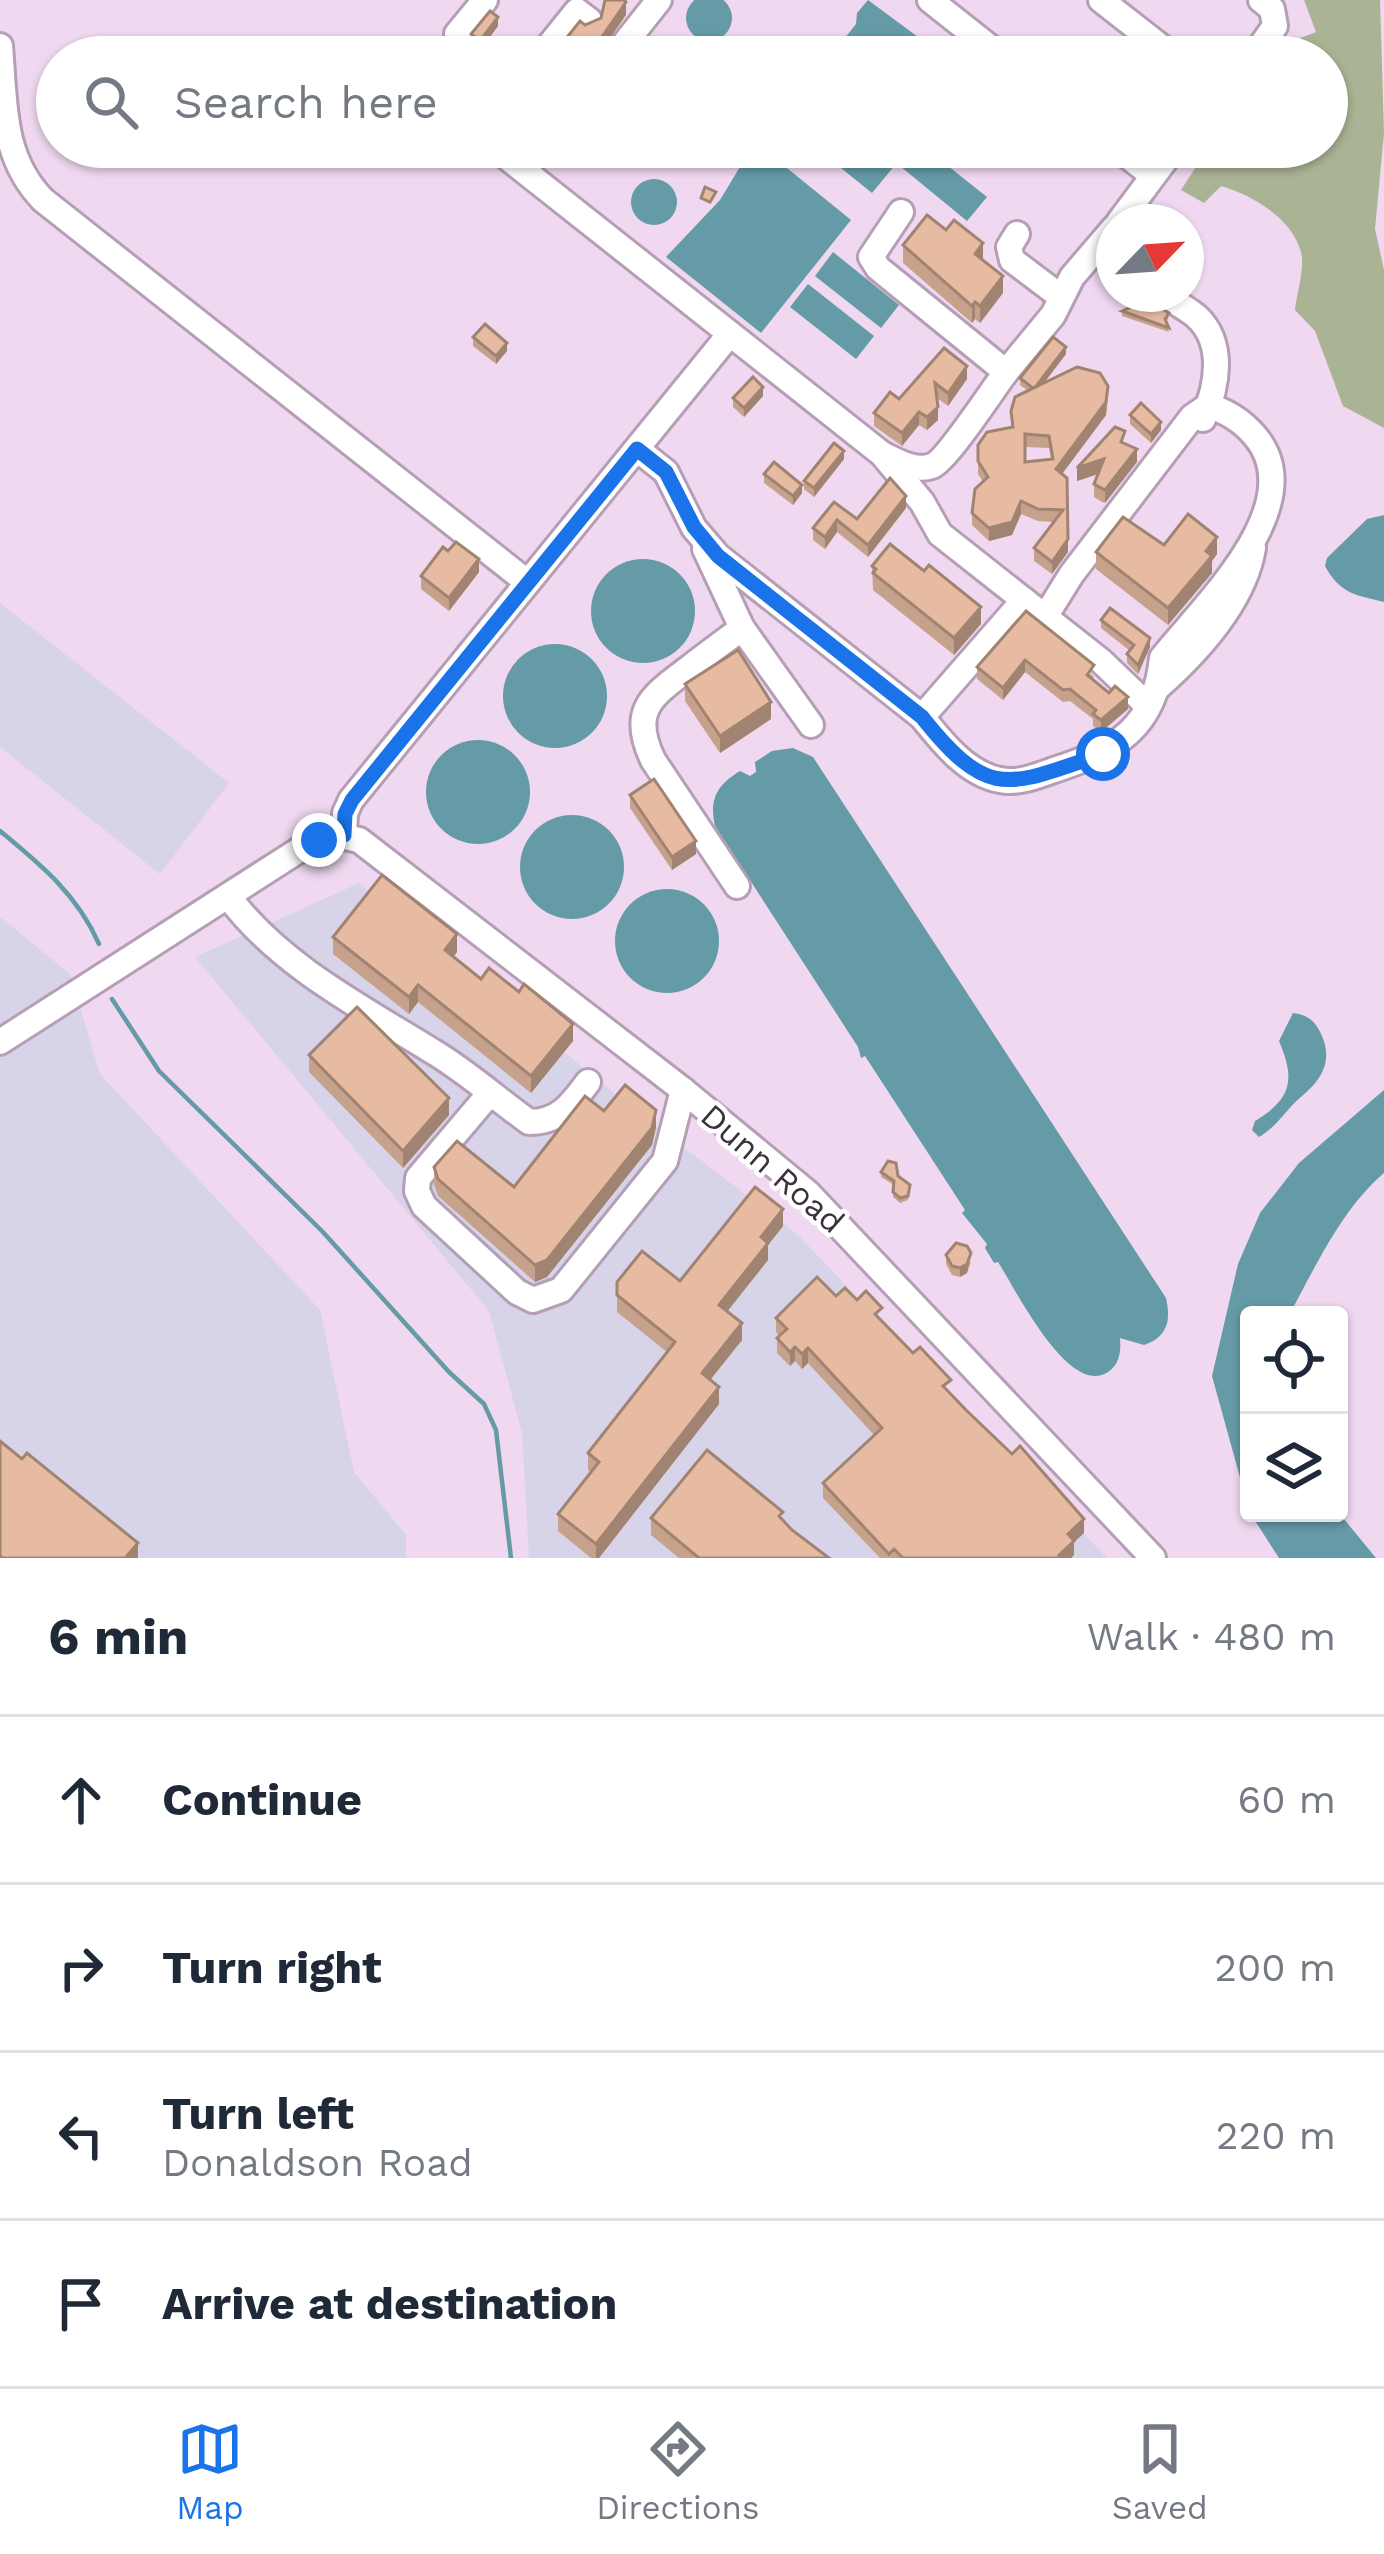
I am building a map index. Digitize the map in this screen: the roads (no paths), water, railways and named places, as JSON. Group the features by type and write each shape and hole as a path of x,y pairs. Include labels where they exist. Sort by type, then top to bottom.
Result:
{"street":[{"path":"457,34 485,0"},
{"path":"631,36 659,0"},
{"path":"930,0 975,36"},
{"path":"1101,0 1147,36"},
{"path":"1261,0 1272,9 1275,26 1268,36"},
{"path":"557,36 578,11 589,20"},
{"path":"0,46 8,144 20,173 43,200 532,576"},
{"path":"521,168 882,454 909,467 932,466 945,454 1052,315 1072,277 1096,252"},
{"path":"1142,168 1152,176"},
{"path":"1133,204 1158,168"},
{"path":"901,212 871,257 878,268 1006,373"},
{"path":"1017,234 1009,247 1012,260 1061,297"},
{"path":"1045,617 1073,594 1215,408 1219,377 1208,332 1190,312"},
{"path":"0,1042 310,843 344,835 345,814 352,800 729,335"},
{"path":"700,536 734,571 922,717 978,773 1002,781 1027,779 1103,754 1120,742 1151,698 1162,658 1254,542 1273,487 1266,449 1246,426 1215,408"},
{"path":"637,449 666,472 742,628 811,725"},
{"path":"882,454 922,502 940,534 1151,698"},
{"path":"922,717 1024,600"},
{"path":"737,886 653,760 642,723 653,695 742,628"},
{"name":"Dunn Road","path":"344,835 376,851 808,1193 1143,1554"},
{"path":"228,896 254,928 316,978 435,1052 529,1122 557,1117 588,1082"},
{"path":"490,1093 418,1178 417,1191 424,1206 517,1292 533,1300 561,1290 664,1161 682,1090"}],"water":[{"path":"697,-1 721,-1 730,9 730,27 722,36 696,36 688,27 688,9"},
{"path":"868,0 917,36 847,36 856,24 857,13"},
{"path":"739,168 787,168 851,220 761,333 666,257 720,200"},
{"path":"841,168 893,168 872,193"},
{"path":"902,168 950,168 987,197 967,221"},
{"path":"654,179 670,186 677,202 670,218 654,225 638,218 631,202 638,186"},
{"path":"833,252 899,305 881,328 815,276"},
{"path":"808,284 874,336 856,359 790,307"},
{"path":"1384,515 1384,602 1343,588 1325,566 1327,558 1367,519"},
{"path":"643,559 663,563 680,574 691,591 695,611 691,631 680,648 663,659 643,663 623,659 606,648 595,631 591,611 595,591 606,574 623,563"},
{"path":"555,644 575,648 592,659 603,676 607,696 603,716 592,733 575,744 555,748 535,744 518,733 507,716 503,696 507,676 518,659 535,648"},
{"path":"478,740 498,744 515,755 526,772 530,792 526,812 515,829 498,840 478,844 458,840 441,829 430,812 426,792 430,772 441,755 458,744"},
{"path":"793,748 813,757 1166,1298 1168,1320 1163,1332 1144,1345 1120,1338 1119,1357 1108,1372 1093,1376 1077,1370 1045,1337 715,826 714,800 726,782 740,771 750,776 756,772 755,762 772,751"},
{"path":"572,815 592,819 609,830 620,847 624,867 620,887 609,904 592,915 572,919 552,915 535,904 524,887 520,867 524,847 535,830 552,819"},
{"path":"667,889 687,893 704,904 715,921 719,941 715,961 704,978 687,989 667,993 647,989 630,978 619,961 615,941 619,921 630,904 647,893"},
{"path":"1293,1013 1308,1017 1317,1027 1326,1062 1315,1084 1259,1137 1252,1130 1255,1121 1276,1105 1287,1088 1279,1041"},
{"path":"1384,1090 1384,1173 1342,1221 1294,1306 1240,1306 1240,1477 1212,1376 1238,1264 1260,1213 1299,1163"},
{"path":"1256,1522 1346,1522 1376,1558 1279,1558"}],"waterway":[{"path":"0,831 69,895 99,944"},
{"path":"112,999 159,1071 322,1231 449,1372 484,1404 496,1430 511,1558"}]}
